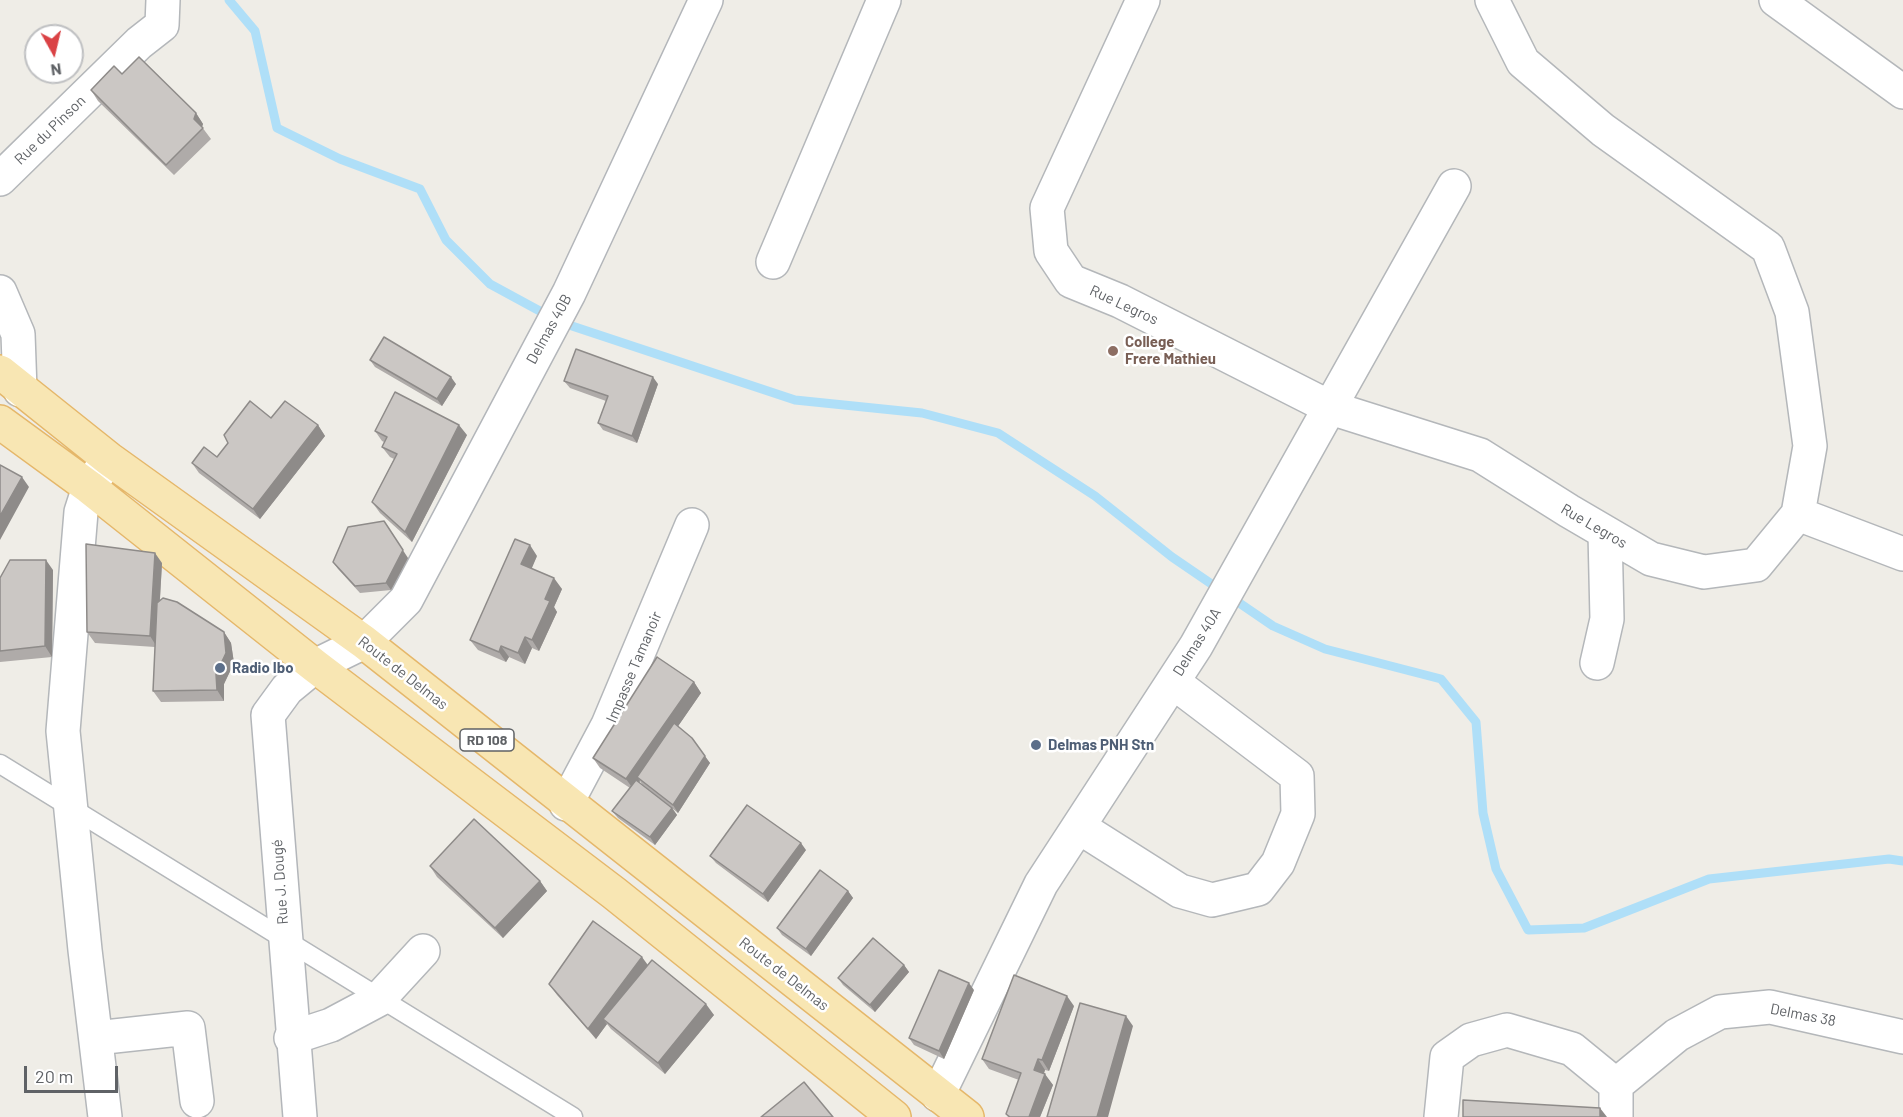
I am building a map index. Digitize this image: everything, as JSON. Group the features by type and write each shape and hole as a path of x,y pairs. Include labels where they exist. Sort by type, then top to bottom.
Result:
{"main road":[{"name":"Route de Delmas","path":"10,381 109,459 364,642 566,804 967,1117"},
{"name":"RD 108","path":"0,422 89,487 315,666 614,893 894,1117"}],"street":[{"name":"Rue du Pinson","path":"0,179 139,43 162,25 163,0"},
{"name":"Delmas 40B","path":"315,666 364,642 406,600 569,293 706,0"},
{"path":"773,262 884,0"},
{"name":"Rue Legros","path":"1143,0 1047,208 1051,251 1071,281 1120,301 1331,408 1480,455 1651,559 1704,572 1756,565 1798,514 1810,446 1792,312 1768,248 1603,130 1523,62 1492,0"},
{"path":"1776,0 1903,92"},
{"name":"Delmas 40A","path":"938,1095 1041,884 1196,646 1454,186"},
{"path":"0,292 18,334 10,381"},
{"path":"105,1117 63,731 81,512 89,487 109,459"},
{"path":"1798,514 1903,554"},
{"name":"Impasse Tamanoir","path":"566,804 608,725 692,525"},
{"path":"1597,663 1607,619 1605,532"},
{"name":"Rue J. Dougé","path":"300,1117 291,1038 268,715 287,689 315,666"},
{"path":"1079,826 1180,891 1212,900 1258,889 1278,863 1298,814 1297,776 1173,682"},
{"path":"291,1038 331,1025 378,1000 423,951"},
{"name":"Delmas 38","path":"1616,1085 1677,1035 1720,1012 1770,1007 1903,1037"},
{"path":"96,1038 188,1028 197,1101"},
{"path":"1441,1117 1447,1057 1471,1040 1507,1030 1572,1049 1616,1085 1616,1117"}],"lane":[{"path":"0,764 573,1117"}],"building":[{"path":"139,57 196,113 194,119 203,128 166,165 91,90 114,66 122,74"},
{"path":"384,337 451,377 437,399 370,360"},
{"path":"576,349 653,377 632,436 598,423 608,396 564,381"},
{"path":"395,392 459,425 405,532 372,502 397,454 382,447 387,437 375,431"},
{"path":"250,401 271,418 285,401 318,425 253,509 192,463 204,447 217,457 228,443 224,435"},
{"path":"0,465 22,477 0,516"},
{"path":"384,521 403,550 386,583 355,586 333,562 348,527"},
{"path":"515,539 530,545 521,564 554,578 545,599 550,601 532,640 525,637 518,653 501,646 499,652 470,640"},
{"path":"86,544 155,553 150,636 87,632"},
{"path":"10,560 46,560 45,646 0,651 0,578"},
{"path":"163,598 177,602 224,632 226,653 216,674 217,690 153,691 157,603"},
{"path":"657,657 694,682 626,779 593,758"},
{"path":"674,723 692,738 705,756 673,805 637,777"},
{"path":"636,780 672,808 650,837 612,811"},
{"path":"747,805 801,843 763,894 710,856"},
{"path":"474,819 540,881 495,928 430,866"},
{"path":"820,870 848,891 806,949 777,928"},
{"path":"593,921 642,957 588,1029 549,984"},
{"path":"873,938 904,965 870,1005 838,978"},
{"path":"652,960 706,1004 658,1063 603,1019"},
{"path":"939,970 969,983 939,1051 909,1038"},
{"path":"1014,975 1067,996 1042,1060 1038,1059 1034,1070 1045,1074 1029,1117 1010,1117 1006,1114 1021,1073 982,1059"},
{"path":"1080,1003 1126,1016 1097,1117 1047,1117"},
{"path":"804,1082 833,1117 761,1117"},
{"path":"1463,1100 1600,1108 1600,1117 1463,1117"}],"waterway":[{"path":"229,0 255,31 277,128 340,159 420,189 446,240 490,284 560,322 795,400 922,413 998,433 1095,496 1172,557 1273,626 1325,649 1441,679 1476,722 1483,813 1496,869 1528,930 1584,928 1709,879 1889,859 1903,861"}],"place":[{"name":"College Frere Mathieu","path":"1113,351"},
{"name":"Radio Ibo","path":"220,668"},
{"name":"Delmas PNH Stn","path":"1036,745"}]}
